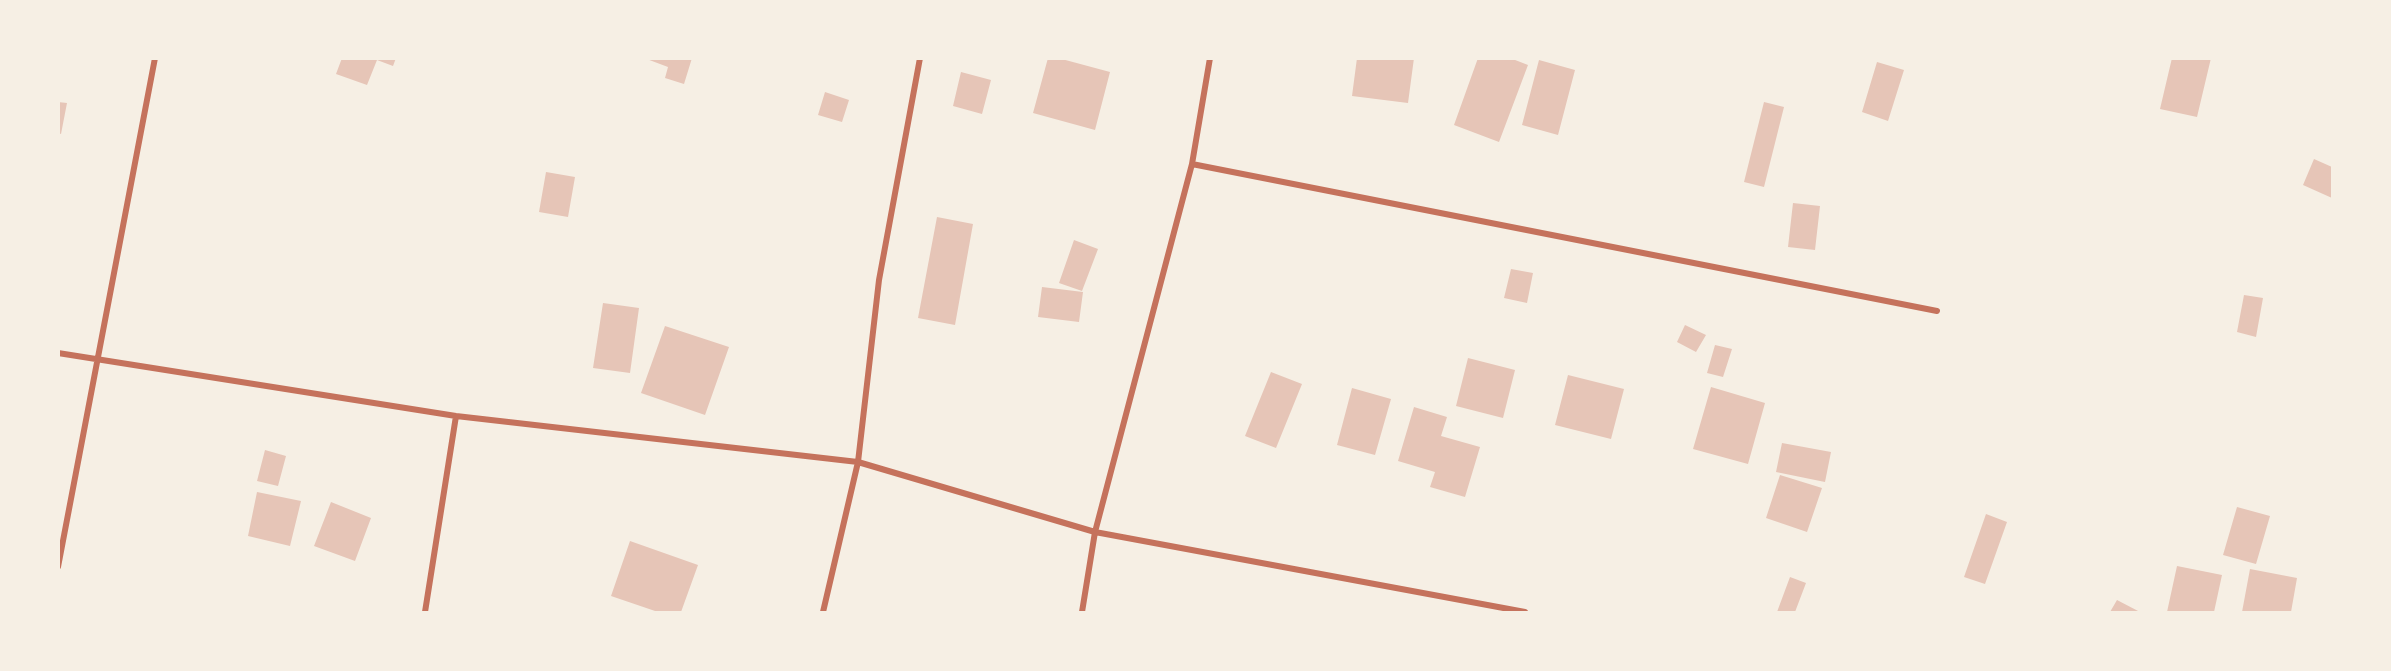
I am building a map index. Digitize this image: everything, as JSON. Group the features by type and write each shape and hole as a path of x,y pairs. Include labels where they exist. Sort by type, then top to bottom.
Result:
{"street":[{"path":"58,567 155,58"},
{"path":"823,612 858,462 879,280 920,58"},
{"path":"1082,612 1095,532 1192,164 1210,58"},
{"path":"1192,164 1937,311"},
{"path":"58,353 456,416 858,462 1095,532 1525,612"},
{"path":"425,612 456,416"}],"building":[{"path":"342,58 396,58 393,66 377,60 367,85 336,74"},
{"path":"644,58 692,58 684,84 665,78 668,67"},
{"path":"1048,58 1058,58 1110,72 1095,130 1033,113"},
{"path":"1357,58 1414,58 1408,103 1352,96"},
{"path":"1478,58 1510,58 1528,65 1499,142 1454,125"},
{"path":"2172,58 2211,58 2197,117 2160,109"},
{"path":"1539,60 1575,70 1558,135 1522,125"},
{"path":"1877,62 1904,70 1888,121 1862,112"},
{"path":"961,72 991,80 982,114 953,106"},
{"path":"825,92 849,100 842,122 818,115"},
{"path":"58,102 67,103 61,134 58,133"},
{"path":"1764,102 1784,107 1764,187 1744,182"},
{"path":"2314,159 2332,167 2332,198 2303,185"},
{"path":"546,172 575,177 568,217 539,212"},
{"path":"1793,203 1820,206 1815,250 1788,247"},
{"path":"937,217 973,224 955,325 918,318"},
{"path":"1074,240 1098,249 1082,291 1059,283"},
{"path":"1511,269 1533,273 1527,303 1504,298"},
{"path":"1042,287 1083,292 1079,322 1038,317"},
{"path":"2244,295 2263,298 2256,337 2237,332"},
{"path":"603,303 639,308 630,373 593,368"},
{"path":"1685,325 1706,335 1696,352 1677,342"},
{"path":"665,326 729,347 705,415 641,393"},
{"path":"1715,345 1732,349 1723,377 1707,373"},
{"path":"1468,358 1515,370 1503,418 1456,406"},
{"path":"1271,372 1302,384 1276,448 1245,436"},
{"path":"1568,375 1624,389 1611,439 1555,425"},
{"path":"1711,387 1765,403 1748,464 1693,449"},
{"path":"1352,388 1391,399 1375,455 1337,445"},
{"path":"1414,407 1447,417 1441,436 1480,447 1465,497 1430,487 1435,472 1398,461"},
{"path":"1782,443 1831,452 1825,482 1776,472"},
{"path":"265,450 286,456 278,486 257,481"},
{"path":"1780,475 1822,488 1807,532 1766,518"},
{"path":"257,492 301,501 290,546 248,536"},
{"path":"331,502 371,518 355,561 314,546"},
{"path":"2237,507 2270,516 2256,564 2223,555"},
{"path":"1986,514 2007,522 1985,584 1964,577"},
{"path":"630,541 698,565 681,612 658,612 611,596"},
{"path":"2177,566 2222,575 2214,612 2167,612"},
{"path":"2250,569 2297,578 2291,612 2242,612"},
{"path":"1790,577 1806,583 1795,612 1777,612"},
{"path":"2117,600 2140,612 2110,612"}]}
